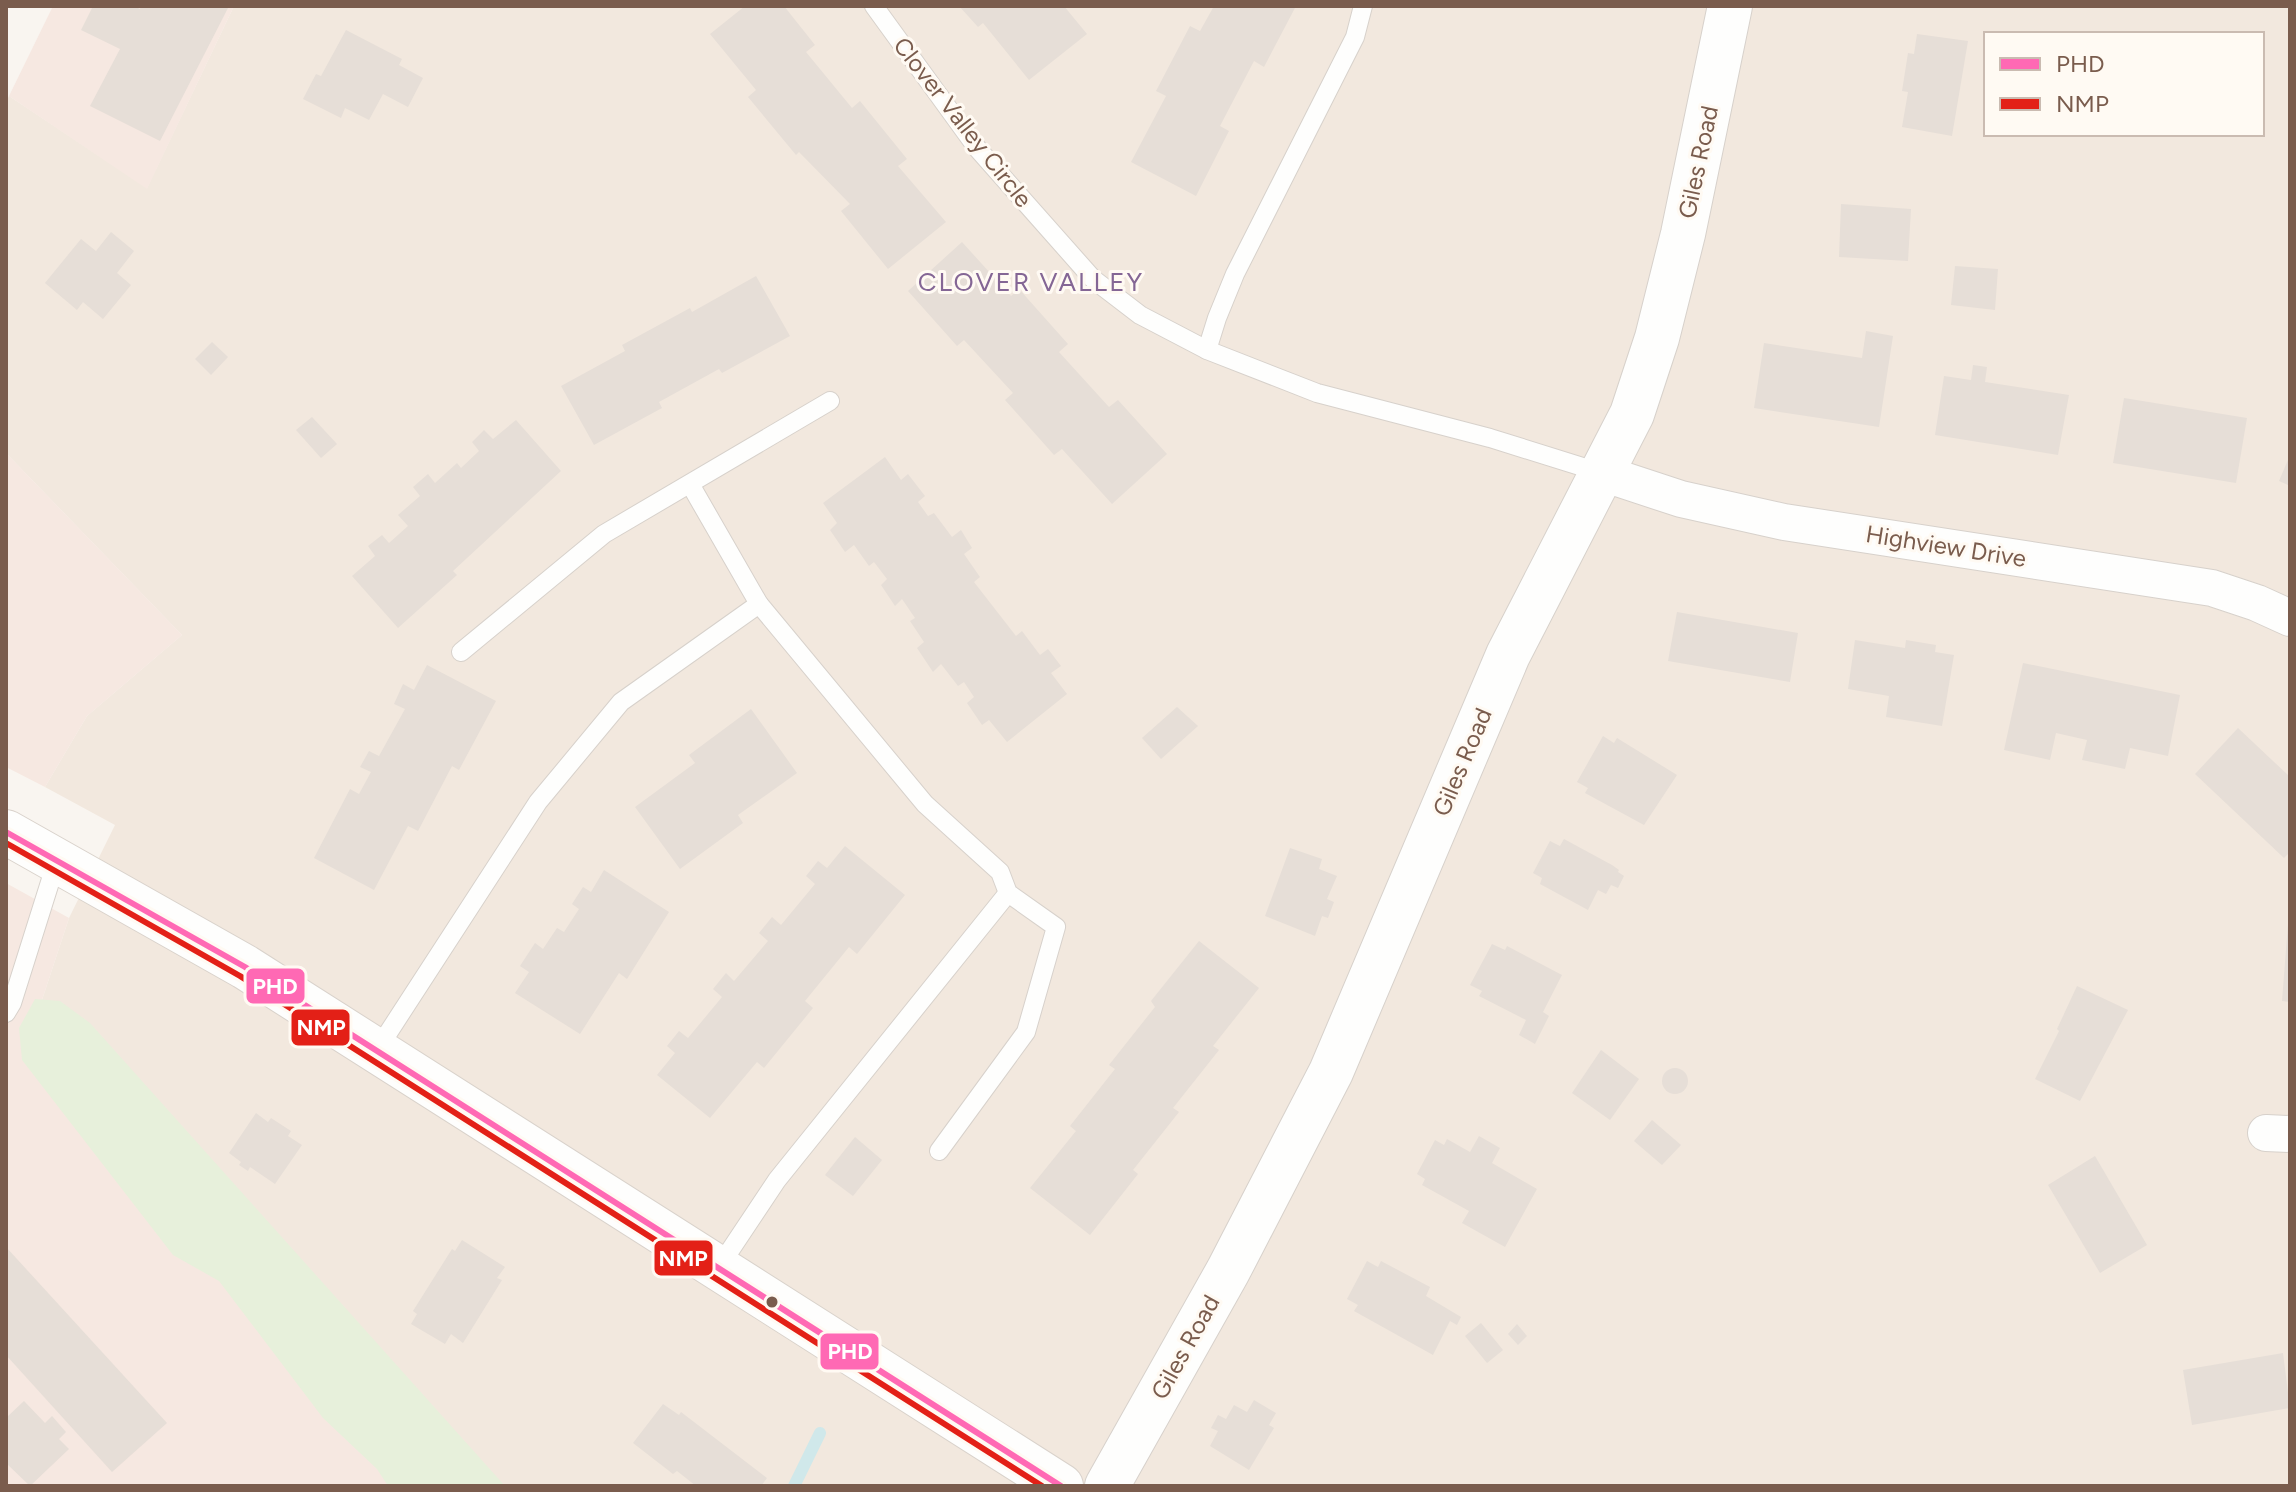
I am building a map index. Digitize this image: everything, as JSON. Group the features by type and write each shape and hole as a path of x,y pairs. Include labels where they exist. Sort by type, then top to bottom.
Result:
{"street":[{"name":"Giles Road","path":"1107,1486 1228,1271 1331,1072 1508,655 1632,414 1657,338 1683,234 1730,6"},
{"name":"Highview Drive","path":"1602,473 1681,499 1784,522 2212,588 2290,618"},
{"path":"6,832 245,967 1061,1486"}],"lane":[{"name":"Clover Valley Circle","path":"874,6 977,148 1093,279 1140,315 1207,350 1317,393 1490,438 1602,473"},
{"path":"1207,350 1235,274 1355,37 1363,6"},
{"path":"461,652 604,534 830,401"},
{"path":"690,484 759,604 925,804 1000,872 1008,893 1056,927 1026,1032 939,1151"},
{"path":"377,1050 538,802 621,702 759,604"},
{"path":"6,1013 12,1003 57,860"},
{"path":"719,1267 777,1180 1008,893"}],"shaded area":[{"path":"53,6 234,6 147,189 9,96"},
{"path":"234,6 2290,6 2290,1486 474,1486 39,1009 69,918 115,825 45,787 87,716 182,635 6,453 6,102 9,96 147,188"},
{"path":"6,453 182,635 87,716 45,787 6,767"},
{"path":"6,883 69,918 39,1009 474,1486 6,1486"}],"green space":[{"path":"35,999 60,1001 90,1023 505,1486 388,1486 377,1469 323,1418 219,1281 173,1255 22,1060 19,1028"}],"building":[{"path":"93,6 228,8 160,141 90,106 120,49 81,30"},
{"path":"745,6 784,6 815,45 806,52 852,108 860,101 907,159 898,166 946,222 888,269 841,211 850,204 799,152 796,155 748,97 756,90 710,34"},
{"path":"959,6 1064,6 1087,34 1029,80 983,23 978,27"},
{"path":"1214,6 1296,6 1264,67 1254,61 1220,126 1229,131 1196,196 1131,162 1166,96 1156,91 1190,26 1200,31"},
{"path":"346,30 402,59 399,65 423,78 408,107 383,94 369,120 345,108 341,118 303,99 316,74 321,76"},
{"path":"1917,34 1968,41 1952,136 1902,127 1908,92 1902,91 1908,53 1914,54"},
{"path":"1841,204 1911,209 1908,261 1839,257"},
{"path":"111,232 134,251 117,273 131,285 103,319 83,302 77,310 45,283 81,239 96,251"},
{"path":"962,242 1011,296 1019,289 1068,344 1059,352 1109,407 1118,400 1167,454 1112,504 1062,449 1054,455 1005,400 1013,393 964,340 957,346 908,291"},
{"path":"1955,266 1998,269 1995,310 1951,305"},
{"path":"756,276 790,336 722,373 719,369 659,402 662,408 594,445 561,386 625,351 622,345 690,308 692,312"},
{"path":"1866,331 1893,336 1879,427 1754,408 1764,343 1862,358"},
{"path":"212,342 228,357 211,375 195,359"},
{"path":"1973,365 1987,367 1985,382 2069,395 2058,455 1935,435 1944,376 1971,380"},
{"path":"2124,398 2247,418 2236,483 2113,463"},
{"path":"312,417 337,444 321,458 296,430"},
{"path":"516,420 561,471 453,571 457,575 398,628 352,576 375,556 368,546 382,535 389,543 408,526 398,515 420,496 413,487 428,474 435,483 457,463 461,468 479,451 472,442 484,430 493,439"},
{"path":"2290,455 2290,486 2279,481"},
{"path":"885,457 901,480 908,474 925,496 918,502 928,516 934,513 952,537 961,530 972,548 964,554 980,577 974,582 1016,636 1022,631 1040,655 1048,649 1061,666 1051,673 1067,694 1007,742 989,720 982,725 967,703 974,697 964,682 958,686 941,664 933,672 917,648 924,642 910,621 915,618 902,599 895,606 881,585 887,579 874,562 869,566 854,545 845,552 830,530 837,523 823,503"},
{"path":"1677,612 1798,633 1790,682 1668,661"},
{"path":"1855,640 1905,648 1906,640 1936,645 1935,652 1954,655 1942,726 1886,717 1889,696 1848,689"},
{"path":"2023,663 2180,695 2168,756 2130,748 2125,769 2082,760 2087,740 2056,733 2050,760 2004,750"},
{"path":"427,665 496,701 459,770 452,766 418,831 408,826 374,890 314,858 350,789 359,794 371,772 360,767 369,751 379,756 405,709 394,704 403,684 414,690"},
{"path":"1177,707 1198,726 1161,759 1142,738"},
{"path":"751,709 797,773 738,815 743,823 680,869 635,807 695,763 689,755"},
{"path":"2238,728 2290,777 2290,852 2284,858 2195,774"},
{"path":"1603,736 1614,743 1617,738 1677,775 1644,825 1585,793 1588,788 1577,782"},
{"path":"1564,839 1612,865 1624,876 1618,888 1611,885 1606,894 1598,890 1588,910 1540,884 1542,878 1533,873 1550,841 1560,846"},
{"path":"845,846 905,895 857,954 849,947 805,1001 813,1008 764,1068 757,1062 710,1118 657,1075 675,1053 667,1046 679,1031 688,1038 722,997 713,989 726,973 734,981 768,941 759,933 772,917 781,925 815,884 806,876 818,861 827,868"},
{"path":"1290,848 1322,859 1319,869 1337,876 1327,899 1334,902 1328,918 1322,916 1315,936 1265,916"},
{"path":"604,870 669,912 627,979 619,973 580,1034 515,993 529,972 520,966 535,943 543,949 557,928 564,932 579,909 572,904 583,887 591,892"},
{"path":"2290,924 2290,1002 2282,1001"},
{"path":"1199,941 1259,988 1213,1046 1219,1050 1173,1108 1179,1112 1133,1170 1138,1174 1090,1235 1030,1188 1076,1131 1070,1126 1115,1069 1109,1065 1155,1007 1151,1001"},
{"path":"1492,944 1505,950 1507,946 1562,975 1543,1012 1549,1016 1535,1044 1519,1035 1526,1020 1479,996 1482,991 1470,985"},
{"path":"2077,986 2128,1010 2080,1101 2035,1079"},
{"path":"1601,1050 1639,1079 1610,1120 1572,1093"},
{"path":"1675,1068 1684,1072 1688,1081 1684,1090 1675,1094 1666,1090 1662,1081 1666,1072"},
{"path":"256,1113 268,1122 271,1118 291,1131 288,1136 302,1145 275,1184 250,1167 248,1171 239,1165 241,1162 229,1153"},
{"path":"1652,1120 1681,1145 1662,1165 1634,1141"},
{"path":"1479,1136 1500,1148 1492,1163 1537,1189 1505,1247 1462,1223 1469,1211 1422,1185 1425,1179 1417,1174 1435,1140 1444,1145 1447,1139 1470,1152"},
{"path":"855,1137 882,1160 853,1196 825,1175"},
{"path":"2095,1156 2147,1245 2100,1273 2048,1185"},
{"path":"462,1240 505,1267 497,1278 502,1280 463,1343 451,1334 445,1344 411,1324 417,1314 413,1311 452,1249 455,1251"},
{"path":"6,1247 167,1423 112,1472 6,1355"},
{"path":"1367,1261 1378,1267 1381,1261 1430,1287 1426,1296 1461,1317 1457,1325 1450,1321 1433,1355 1354,1311 1358,1305 1347,1299"},
{"path":"1481,1323 1503,1350 1487,1363 1465,1336"},
{"path":"1517,1324 1527,1336 1518,1345 1508,1334"},
{"path":"2283,1353 2290,1408 2192,1425 2183,1370"},
{"path":"1254,1400 1276,1413 1269,1425 1274,1428 1249,1470 1210,1446 1218,1431 1211,1428 1218,1415 1226,1419 1234,1405 1247,1412"},
{"path":"24,1401 45,1423 52,1416 66,1432 59,1439 69,1449 30,1486 6,1463 6,1418"},
{"path":"663,1404 679,1415 681,1412 767,1478 761,1486 696,1486 677,1471 673,1474 633,1443"}],"waterway":[{"path":"794,1486 820,1433"}],"transit line":[{"name":"PHD","path":"6,832 245,967 1061,1486"},
{"name":"NMP","path":"6,843 240,976 1042,1486"}],"district":[{"name":"CLOVER VALLEY","path":"1031,282"}]}
